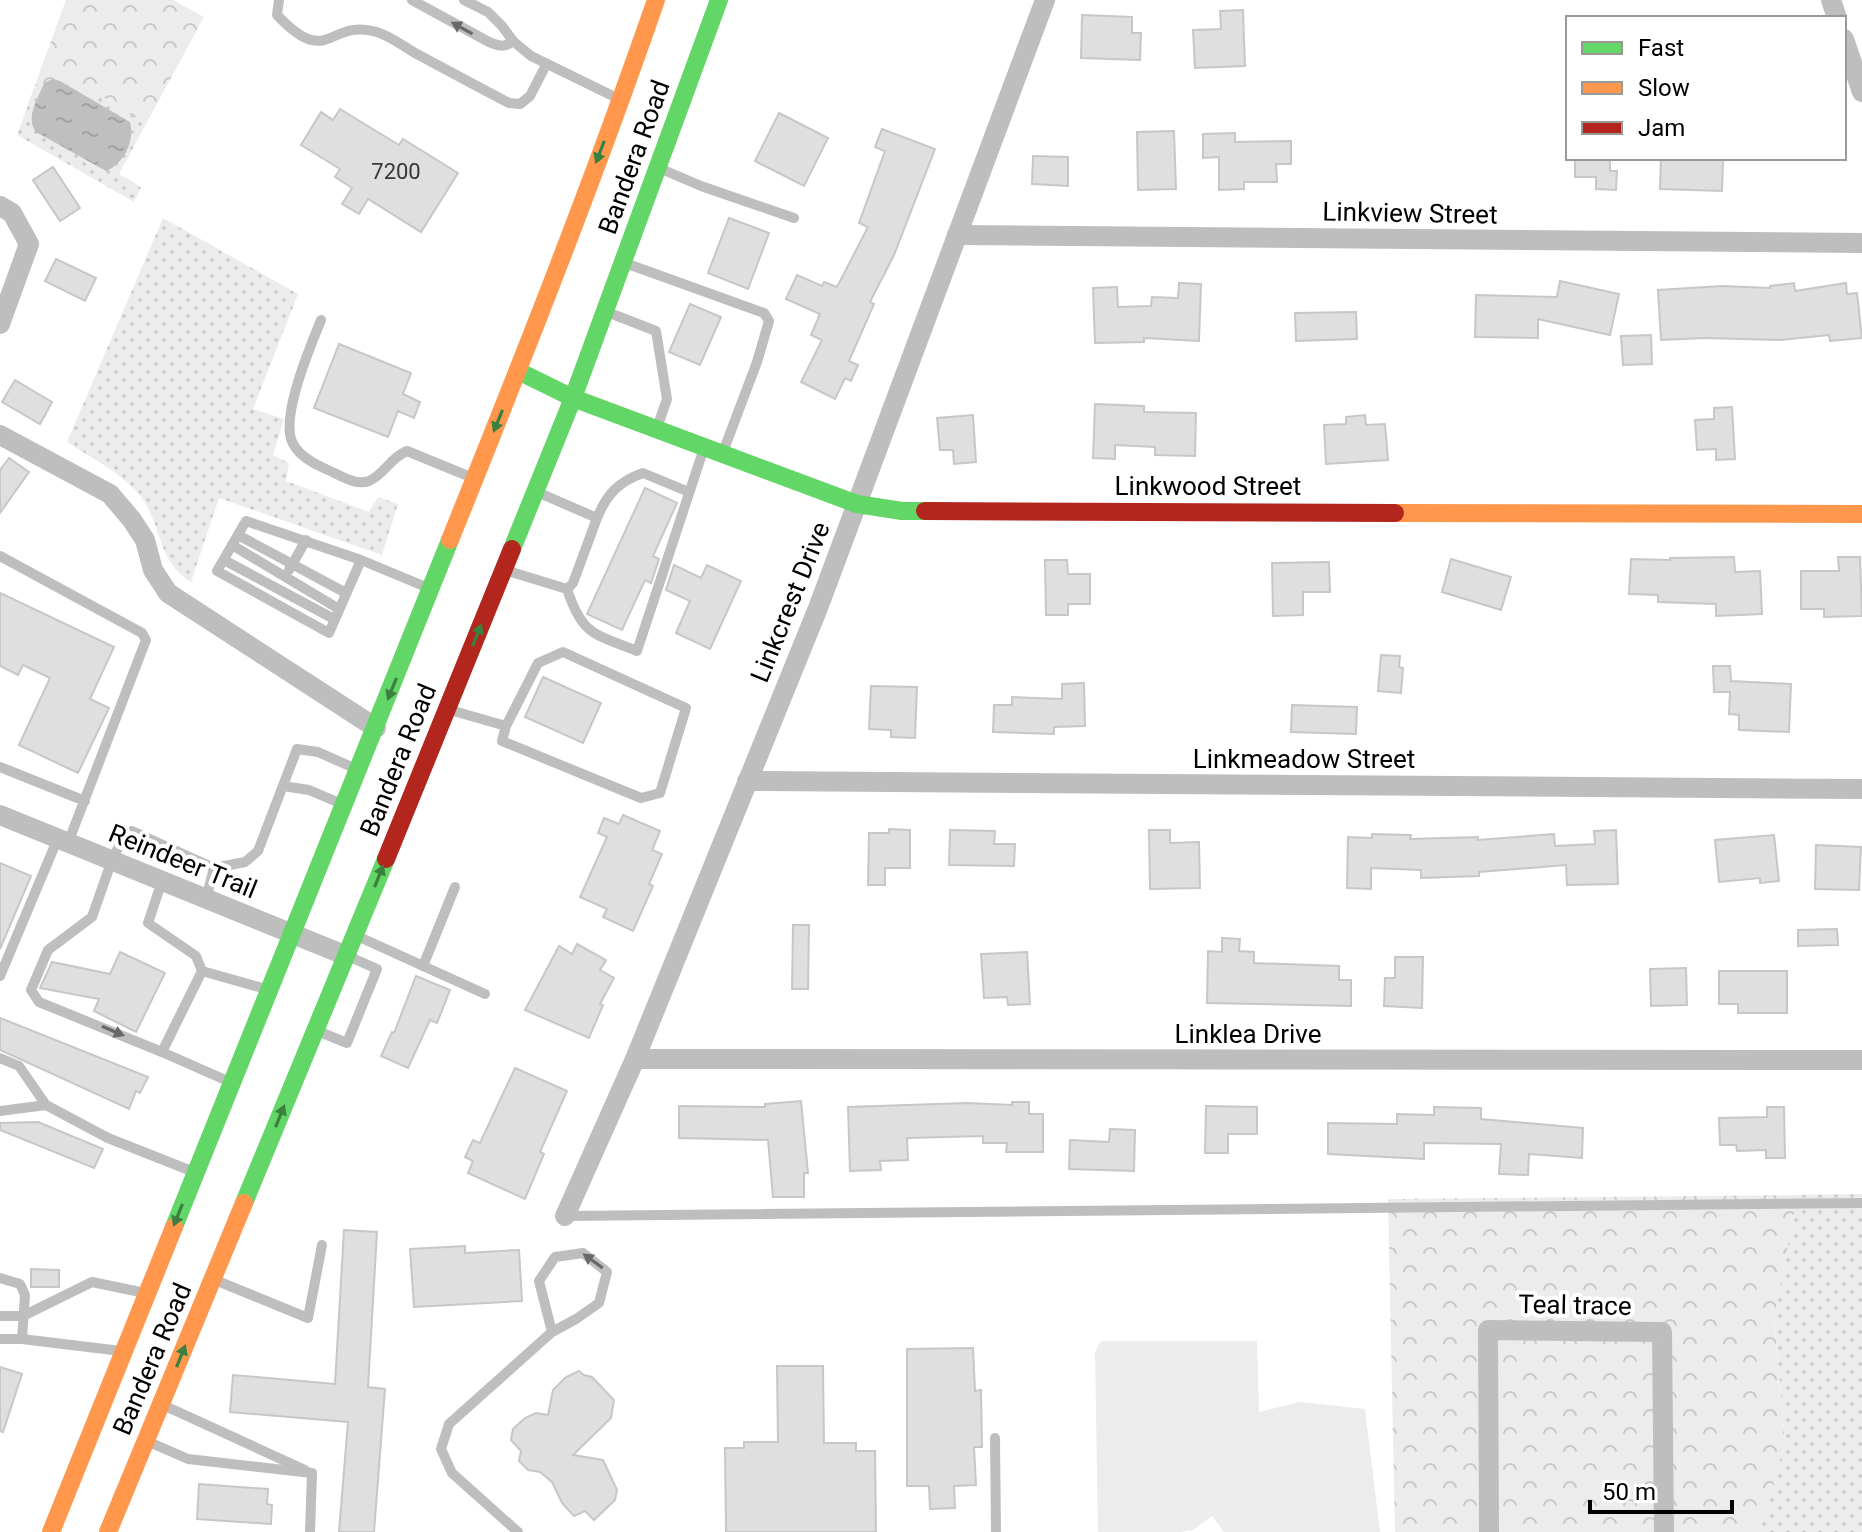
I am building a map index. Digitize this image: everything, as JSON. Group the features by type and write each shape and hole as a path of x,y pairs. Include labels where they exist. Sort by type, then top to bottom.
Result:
{"main road":[{"name":"Bandera Road","path":"51,1532 518,371 656,0"},
{"name":"Bandera Road","path":"108,1532 347,956 573,398 719,0"},
{"name":"Linkwood Street","path":"518,371 573,398 857,504 902,511 1862,514"}],"street":[{"name":"Linkcrest Drive","path":"565,1216 635,1059 818,608 1045,0"},
{"path":"1846,45 1862,92"},
{"path":"0,206 12,213 29,244 0,324"},
{"name":"Linkview Street","path":"957,235 1862,243"},
{"path":"0,435 110,494 145,540 153,570 168,593 376,728"},
{"name":"Linkmeadow Street","path":"747,781 1862,789"},
{"name":"Reindeer Trail","path":"0,815 347,956"},
{"name":"Linklea Drive","path":"635,1059 1862,1060"},
{"name":"Teal trace","path":"1489,1532 1488,1330 1662,1332 1664,1532"}],"lane":[{"path":"279,0 277,15 290,29 311,41 322,43 353,29 378,32 509,103 520,104 530,96 546,65"},
{"path":"412,0 501,47 513,41"},
{"path":"464,0 488,12 531,56 621,100"},
{"path":"658,167 794,218"},
{"path":"623,262 764,313 769,321 723,454"},
{"path":"605,311 656,331 667,399 656,429"},
{"path":"321,320 305,361 292,411 291,438 297,450 315,465 355,482 370,481 398,454 407,451 475,479"},
{"path":"567,589 576,616 592,633 637,651 704,447"},
{"path":"567,589 573,583 606,496 625,480 643,473 689,492"},
{"path":"535,491 597,518"},
{"path":"361,560 329,633 275,595 217,571 246,521 361,560 431,590"},
{"path":"238,535 346,593"},
{"path":"275,595 306,540"},
{"path":"232,545 337,614"},
{"path":"0,556 142,633 146,640 85,801 0,976"},
{"path":"503,570 567,589"},
{"path":"563,652 686,708 660,793 641,798 502,741 506,726 538,663 563,652"},
{"path":"446,709 506,726"},
{"path":"231,1082 39,1002 31,990 48,950 92,917 112,860 122,840 132,831 214,868 245,862 258,851 297,749 318,752 359,770"},
{"path":"0,767 85,801"},
{"path":"283,786 309,790 344,805"},
{"path":"206,899 214,868"},
{"path":"162,881 148,923 196,956 202,971 162,1052"},
{"path":"423,966 455,887"},
{"path":"355,935 485,994"},
{"path":"316,1030 347,1043 385,949"},
{"path":"347,956 377,969"},
{"path":"202,971 269,990"},
{"path":"0,1058 19,1066 46,1105 108,1138 195,1172"},
{"path":"0,1111 46,1105"},
{"path":"565,1216 1862,1203"},
{"path":"213,1280 308,1318 322,1245"},
{"path":"518,1532 452,1473 441,1449 449,1424 552,1332 599,1303 607,1272 583,1253 555,1257 539,1281 552,1332"},
{"path":"0,1278 20,1284 25,1295 22,1339"},
{"path":"0,1316 23,1316 92,1282 147,1293"},
{"path":"0,1339 123,1351"},
{"path":"161,1404 312,1473"},
{"path":"995,1438 996,1532"},
{"path":"146,1441 188,1459 312,1473"},
{"path":"310,1532 312,1473"}],"green space":[{"path":"66,0 173,0 204,17 146,124 95,92 88,97 58,82 35,85"},
{"path":"52,79 95,92 146,124 119,174 141,187 134,202 17,135 35,85"},
{"path":"163,218 298,294 253,409 284,419 273,455 289,463 286,481 369,512 378,497 398,504 382,555 219,498 191,582 172,564 146,504 131,485 67,442"},
{"path":"1862,1194 1862,1532 1759,1532 1785,1442 1774,1316 1798,1195"},
{"path":"1798,1195 1774,1317 1785,1442 1759,1532 1395,1532 1388,1199"},
{"path":"1101,1341 1257,1341 1259,1412 1300,1402 1365,1409 1380,1532 1224,1532 1212,1516 1193,1530 1180,1532 1098,1532 1095,1352"}],"water":[{"path":"52,79 130,122 131,137 127,151 112,168 106,171 36,132 32,120 34,108 44,83"}],"building":[{"path":"1243,10 1245,66 1195,68 1193,30 1221,29 1220,11"},
{"path":"1082,15 1132,17 1132,33 1141,33 1140,60 1081,58"},
{"path":"340,109 399,145 403,139 458,173 421,232 368,199 359,214 342,204 352,188 335,177 340,169 301,145 321,112 333,120"},
{"path":"779,113 828,138 804,186 755,161"},
{"path":"882,129 935,149 894,255 870,302 874,304 849,361 858,365 851,381 845,378 835,399 801,382 822,340 811,335 820,314 786,299 797,275 822,286 824,282 837,287 868,227 859,223 885,151 875,147"},
{"path":"1174,131 1176,189 1138,190 1137,132"},
{"path":"1235,133 1235,142 1291,141 1291,164 1276,164 1277,182 1244,182 1244,189 1219,190 1219,157 1203,158 1203,134"},
{"path":"1033,156 1068,157 1068,186 1032,184"},
{"path":"1575,160 1610,160 1610,171 1617,171 1616,190 1596,189 1596,177 1575,177"},
{"path":"1661,160 1723,160 1722,191 1660,189"},
{"path":"53,167 80,208 60,221 33,180"},
{"path":"729,218 769,233 748,289 708,273"},
{"path":"56,259 96,278 85,301 45,281"},
{"path":"1560,281 1619,294 1610,335 1538,319 1538,338 1475,337 1476,295 1557,297"},
{"path":"1179,283 1201,284 1199,341 1144,338 1144,342 1095,343 1093,288 1117,287 1118,307 1151,306 1152,297 1178,298"},
{"path":"1794,283 1795,291 1846,283 1847,294 1857,293 1862,338 1830,341 1829,335 1780,340 1661,340 1658,290 1722,286 1770,288"},
{"path":"690,304 721,317 700,365 669,352"},
{"path":"1356,312 1357,339 1296,341 1295,313"},
{"path":"1651,335 1652,364 1623,365 1621,336"},
{"path":"339,344 411,373 403,394 420,402 414,418 398,411 388,437 314,408"},
{"path":"15,380 52,402 40,424 2,402"},
{"path":"1095,404 1144,406 1144,412 1196,413 1195,456 1155,455 1155,447 1115,445 1115,459 1093,458"},
{"path":"1732,407 1735,459 1716,460 1716,449 1697,450 1695,420 1714,419 1714,408"},
{"path":"973,415 976,462 954,464 953,450 940,450 937,418"},
{"path":"1365,415 1366,425 1385,424 1388,460 1326,464 1324,425 1346,424 1346,417"},
{"path":"9,458 29,472 0,513 0,470"},
{"path":"645,488 677,503 653,556 659,559 651,583 645,580 622,630 587,614"},
{"path":"1734,557 1735,572 1760,571 1762,614 1716,616 1716,604 1658,602 1658,595 1629,594 1631,559"},
{"path":"1838,557 1860,557 1862,616 1824,617 1824,609 1801,609 1801,571 1839,571"},
{"path":"1451,559 1511,577 1501,610 1442,592"},
{"path":"1045,560 1067,560 1068,574 1090,574 1090,604 1068,604 1068,615 1046,615"},
{"path":"1329,562 1330,592 1303,592 1303,615 1273,616 1272,563"},
{"path":"674,565 701,578 707,565 741,581 710,649 676,633 690,601 666,590"},
{"path":"0,593 114,647 90,699 109,708 78,773 19,745 50,678 23,665 18,675 0,666"},
{"path":"1381,655 1400,656 1399,667 1403,668 1401,693 1378,691"},
{"path":"1713,666 1730,666 1731,681 1791,684 1789,732 1739,730 1739,715 1729,714 1730,692 1714,692"},
{"path":"543,677 601,703 583,743 525,717"},
{"path":"1084,683 1085,726 1054,727 1054,734 993,732 994,705 1012,705 1012,697 1062,699 1062,684"},
{"path":"871,686 917,687 915,738 891,737 891,730 869,729"},
{"path":"1292,705 1357,707 1356,734 1291,732"},
{"path":"623,815 660,831 652,850 662,854 649,884 653,886 633,931 603,917 607,909 580,897 607,837 598,833 604,818 619,824"},
{"path":"889,829 910,830 910,868 885,868 885,885 868,885 869,833 889,833"},
{"path":"950,830 995,831 994,844 1015,844 1014,866 949,865"},
{"path":"1149,830 1170,830 1170,843 1199,842 1200,888 1150,889"},
{"path":"1616,830 1618,884 1567,885 1566,865 1479,872 1479,876 1421,878 1421,870 1371,868 1371,889 1347,888 1348,837 1372,838 1372,834 1411,835 1410,839 1478,837 1478,840 1554,834 1555,846 1595,844 1594,831"},
{"path":"1774,835 1779,881 1760,883 1760,878 1719,882 1715,840"},
{"path":"1816,845 1861,847 1859,890 1815,889"},
{"path":"0,863 31,876 0,949"},
{"path":"793,925 809,925 808,989 792,989"},
{"path":"1837,929 1838,945 1798,946 1798,930"},
{"path":"1222,938 1240,939 1239,951 1254,952 1254,963 1339,966 1339,980 1351,980 1351,1006 1207,1003 1208,951 1222,952"},
{"path":"577,944 606,960 600,970 614,978 600,1004 603,1005 589,1038 525,1010 559,946 572,954"},
{"path":"120,952 165,973 136,1032 94,1011 99,999 40,988 52,962 110,974"},
{"path":"1027,952 1030,1004 1008,1005 1007,997 984,998 981,954"},
{"path":"1395,957 1423,957 1422,1008 1384,1006 1385,978 1395,978"},
{"path":"1686,968 1687,1005 1651,1006 1650,969"},
{"path":"1719,971 1787,971 1787,1013 1738,1013 1738,1004 1719,1004"},
{"path":"416,976 450,990 437,1023 430,1020 408,1068 381,1056 394,1033"},
{"path":"0,1018 148,1077 140,1093 136,1091 129,1109 0,1050"},
{"path":"515,1068 567,1091 540,1152 544,1154 525,1199 468,1173 473,1161 465,1157 473,1140 480,1143"},
{"path":"801,1101 808,1173 804,1173 804,1197 773,1197 768,1140 679,1138 679,1106 765,1107 765,1104"},
{"path":"1012,1102 1029,1102 1029,1114 1043,1114 1043,1152 1006,1152 1007,1143 983,1143 983,1136 907,1138 908,1160 880,1161 881,1170 850,1171 848,1107 967,1103 1012,1105"},
{"path":"1206,1106 1257,1107 1257,1134 1228,1134 1228,1153 1205,1153"},
{"path":"1434,1107 1481,1108 1481,1119 1583,1128 1582,1158 1529,1154 1528,1175 1499,1174 1501,1144 1424,1143 1424,1159 1328,1154 1328,1123 1397,1124 1397,1114 1434,1115"},
{"path":"1767,1107 1784,1107 1785,1158 1766,1158 1766,1150 1737,1151 1736,1145 1720,1145 1719,1118 1767,1117"},
{"path":"38,1122 103,1149 94,1168 0,1130 0,1123"},
{"path":"1110,1129 1135,1130 1134,1171 1069,1169 1070,1140 1109,1142"},
{"path":"344,1230 377,1232 368,1387 385,1389 374,1532 339,1532 348,1422 230,1412 233,1375 335,1384"},
{"path":"465,1246 465,1253 519,1250 522,1301 414,1307 410,1249"},
{"path":"31,1269 59,1270 59,1287 31,1287"},
{"path":"973,1348 975,1391 981,1390 982,1447 974,1447 976,1485 954,1486 955,1508 930,1509 929,1486 907,1486 907,1349"},
{"path":"777,1366 823,1366 824,1443 856,1443 856,1451 875,1451 876,1532 726,1532 725,1448 744,1448 744,1442 778,1442"},
{"path":"0,1367 22,1374 3,1432 0,1431"},
{"path":"579,1371 592,1377 614,1400 611,1418 573,1455 603,1460 617,1490 615,1500 594,1520 585,1511 574,1516 562,1503 552,1482 540,1472 528,1470 519,1461 521,1451 511,1440 513,1429 525,1418 536,1413 548,1415 553,1390 566,1377"},
{"path":"199,1484 268,1489 267,1504 272,1505 271,1524 197,1519"}],"traffic: fast":[{"path":"512,549 573,398 719,0"},
{"path":"518,371 573,398 857,504 925,511"},
{"path":"174,1227 450,540"},
{"path":"244,1203 386,859"}],"traffic: slow":[{"path":"450,540 582,204 656,0"},
{"path":"1395,513 1862,514"},
{"path":"108,1532 244,1203"},
{"path":"51,1532 174,1227"}],"traffic: jam":[{"path":"925,511 1395,513"},
{"path":"386,859 512,549"}]}
